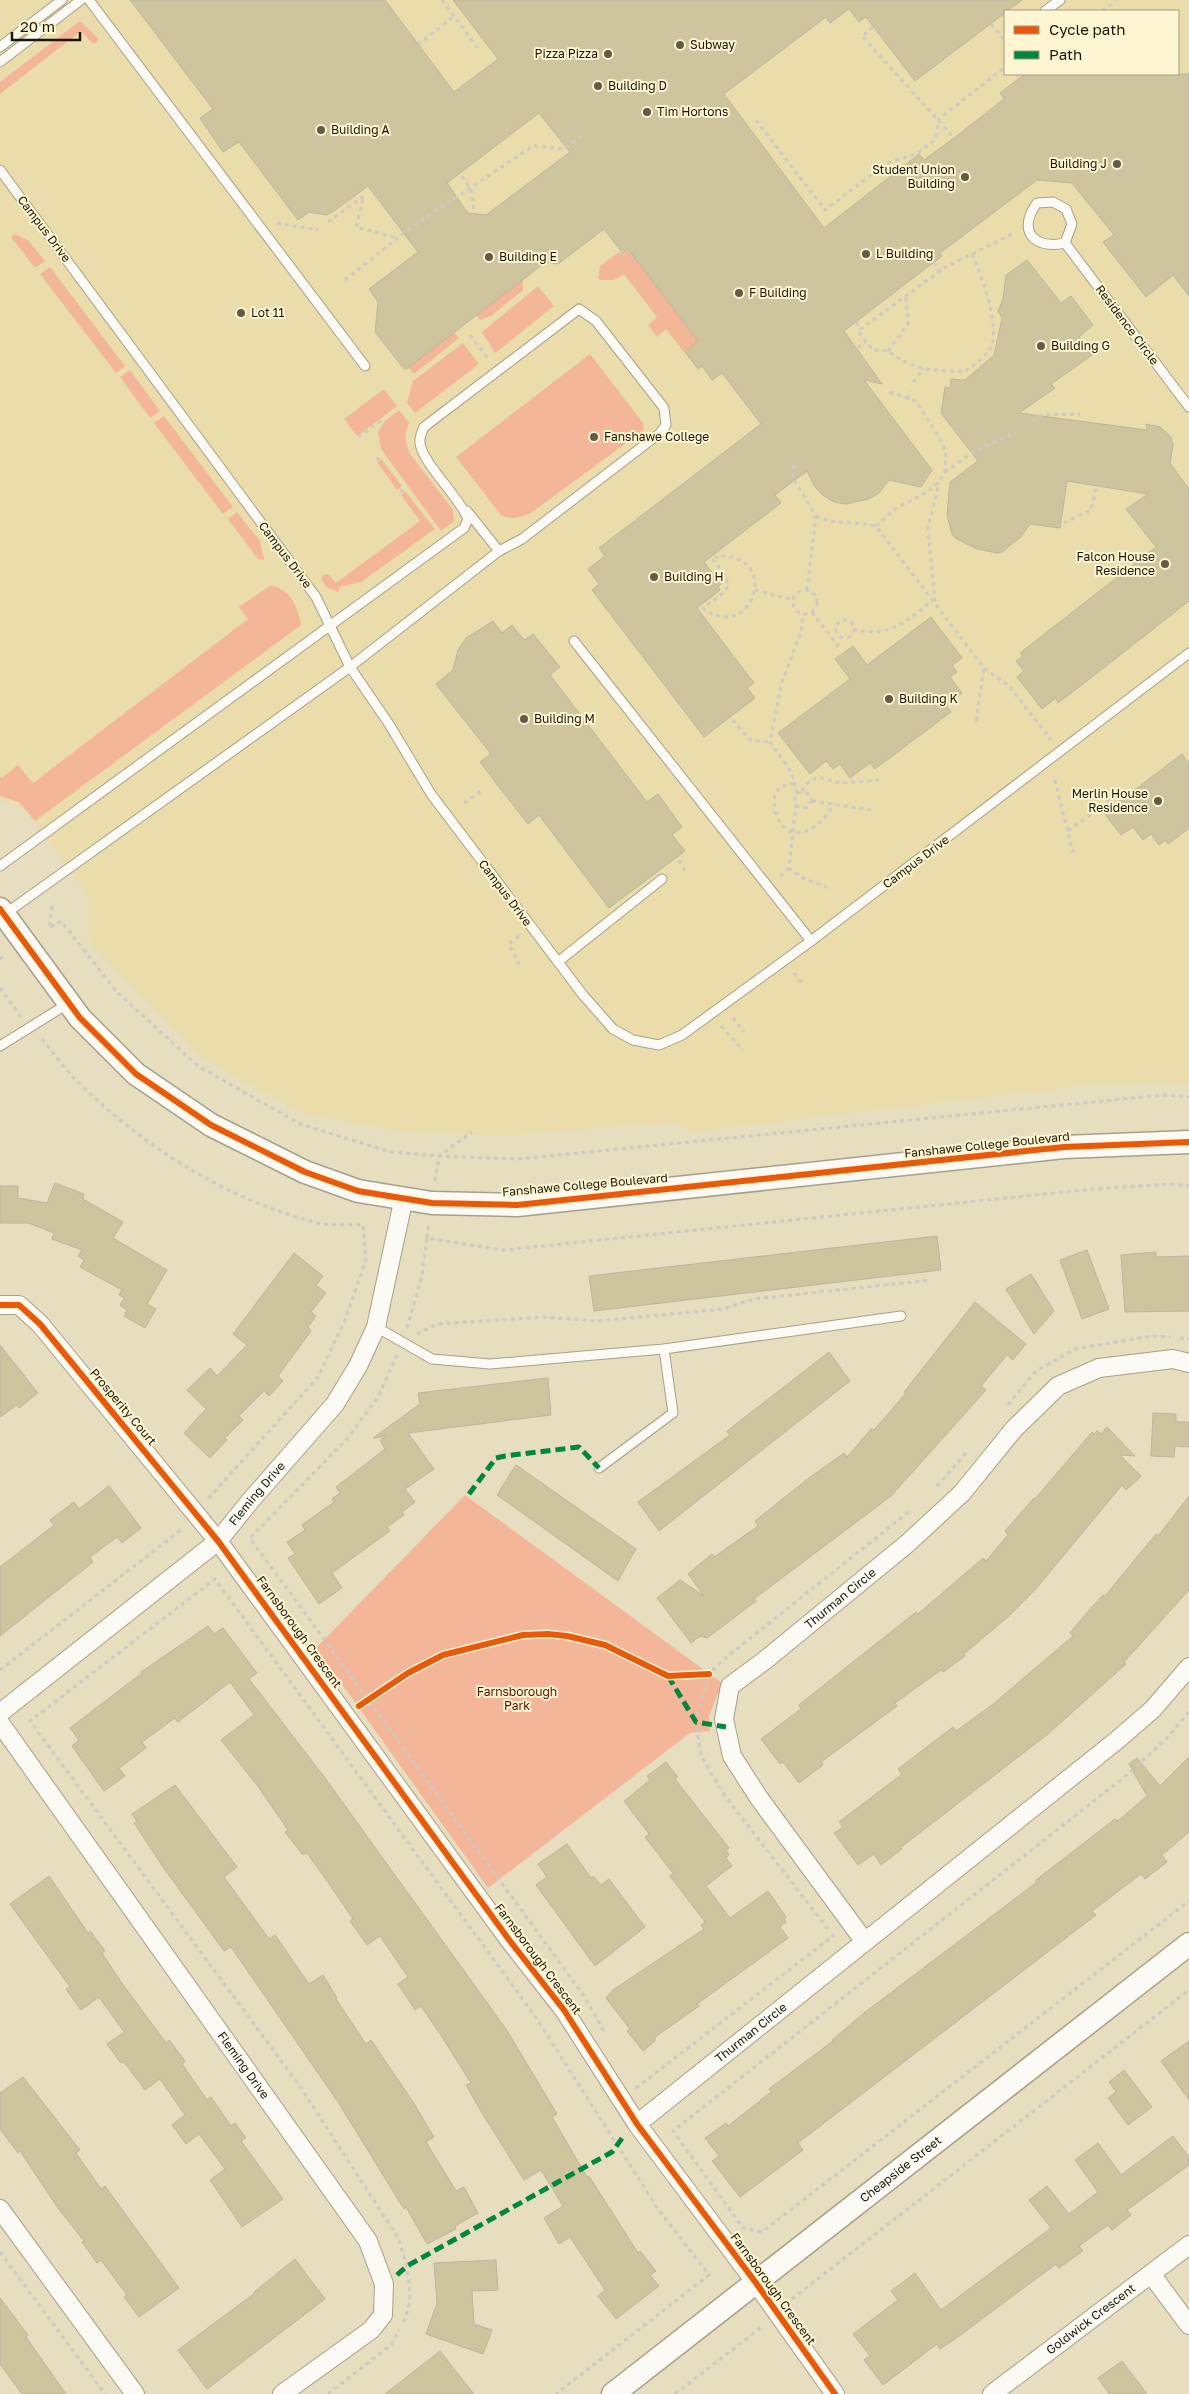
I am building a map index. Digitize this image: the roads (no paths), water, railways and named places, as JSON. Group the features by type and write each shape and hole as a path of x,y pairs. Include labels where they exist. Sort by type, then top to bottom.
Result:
{"street":[{"name":"Fanshawe College Boulevard","path":"2,912 80,1018 136,1074 212,1125 305,1172 358,1191 432,1203 517,1205 1064,1147 1189,1142"},
{"name":"Fleming Drive","path":"0,1713 218,1541 334,1404 358,1366 376,1327 404,1197"},
{"name":"Prosperity Court","path":"0,1304 19,1305 40,1324 218,1541"},
{"name":"Thurman Circle","path":"865,1942 759,1798 732,1756 724,1718 730,1686 764,1661 908,1543 955,1500 1014,1429 1058,1386 1099,1368 1173,1359 1189,1363"},
{"name":"Farnsborough Crescent","path":"218,1541 510,1941 564,2010 637,2124 756,2283 835,2394"},
{"name":"Thurman Circle","path":"637,2124 1116,1741 1153,1709 1189,1667"},
{"name":"Fleming Drive","path":"0,1723 368,2241 384,2284 382,2315 371,2330 282,2394"},
{"name":"Cheapside Street","path":"613,2394 1189,1944"},
{"path":"0,2210 135,2394"},
{"name":"Goldwick Crescent","path":"992,2394 1189,2245"},
{"path":"1151,2274 1189,2325"}],"lane":[{"path":"0,47 62,0"},
{"path":"0,62 82,0"},
{"path":"89,0 366,366"},
{"path":"1046,10 1060,0"},
{"name":"Campus Drive","path":"0,170 316,597 350,668 389,724 431,794 559,960 583,995 613,1029 633,1040 659,1045 682,1035 811,942 1189,654"},
{"path":"1053,202 1066,208 1072,224 1065,243 1046,245 1034,240 1028,228 1028,216 1037,204 1053,202"},
{"name":"Residence Circle","path":"1065,243 1189,408"},
{"path":"2,912 350,668 499,551 522,539 660,433 666,425 664,408 596,321 579,309 424,428 420,443 426,458 499,551"},
{"path":"0,866 464,528 468,519 462,505"},
{"path":"574,641 811,942"},
{"path":"559,960 662,879"},
{"path":"0,1046 69,1003"},
{"path":"376,1327 432,1359 490,1364 664,1349 901,1316"},
{"path":"600,1468 673,1413 664,1349"}],"place":[{"name":"Subway","path":"680,45"},
{"name":"Pizza Pizza","path":"608,54"},
{"name":"Building D","path":"598,86"},
{"name":"Tim Hortons","path":"647,112"},
{"name":"Building A","path":"321,130"},
{"name":"Building J","path":"1117,164"},
{"name":"Student Union Building","path":"965,177"},
{"name":"L Building","path":"866,254"},
{"name":"Building E","path":"489,257"},
{"name":"F Building","path":"739,293"},
{"name":"Lot 11","path":"241,313"},
{"name":"Building G","path":"1041,346"},
{"name":"Fanshawe College","path":"594,437"},
{"name":"Falcon House Residence","path":"1165,564"},
{"name":"Building H","path":"654,577"},
{"name":"Building K","path":"889,699"},
{"name":"Building M","path":"524,719"},
{"name":"Merlin House Residence","path":"1158,801"}],"park label":[{"name":"Farnsborough Park","path":"517,1699"}]}
